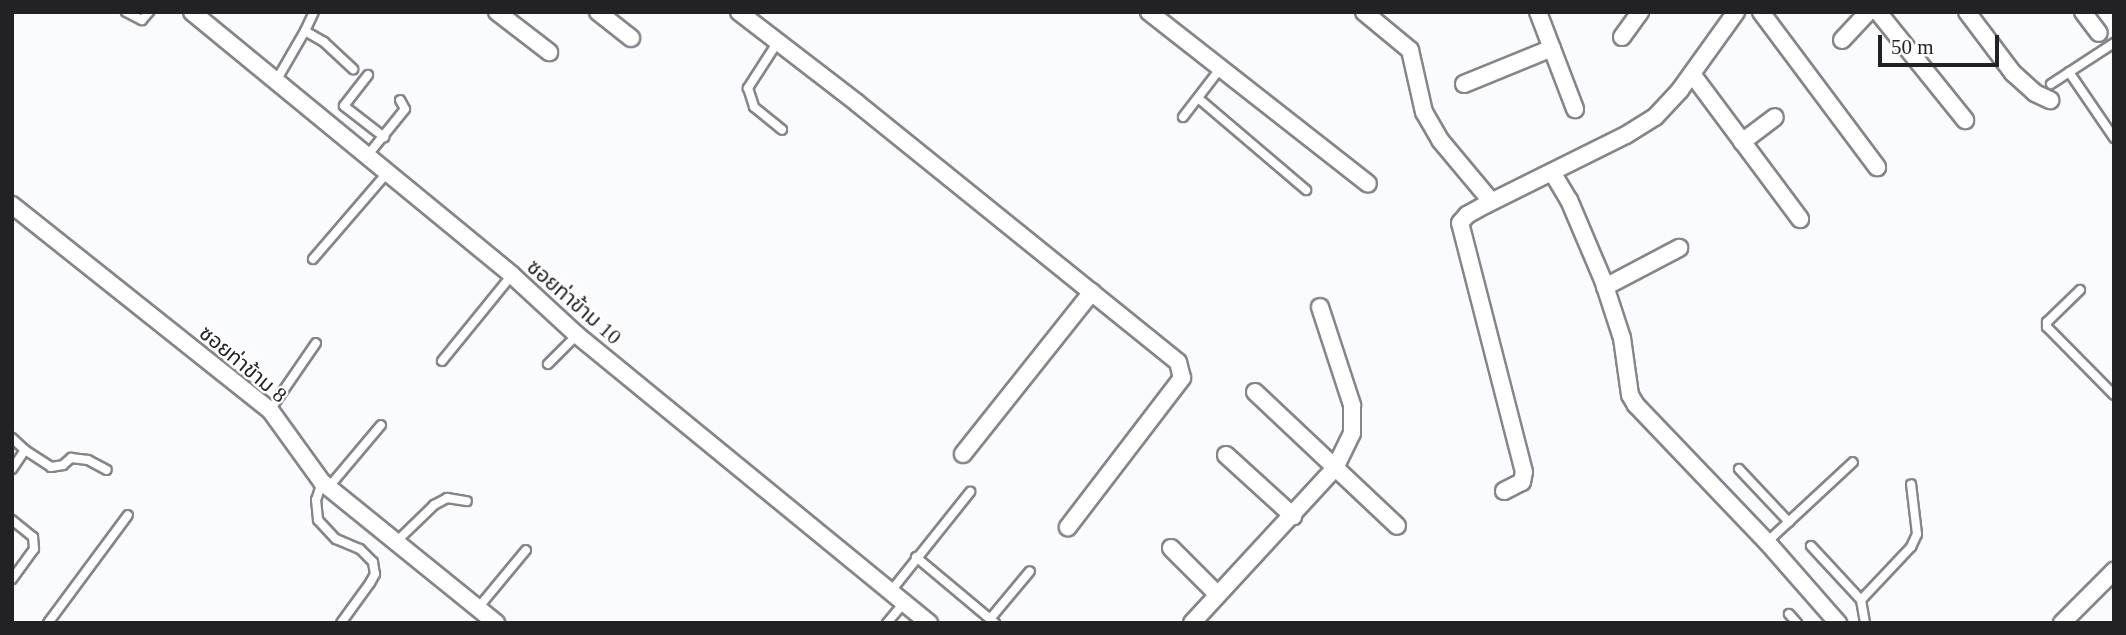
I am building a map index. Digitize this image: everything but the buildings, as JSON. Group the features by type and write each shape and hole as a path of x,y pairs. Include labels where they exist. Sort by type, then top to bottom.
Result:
{"street":[{"name":"ซอยท่าข้าม 10","path":"192,12 512,275 577,335 929,623"},
{"path":"497,12 549,52"},
{"path":"598,12 631,38"},
{"path":"739,12 857,103 1178,362 1183,374 1068,527"},
{"path":"1149,12 1368,184"},
{"path":"1364,12 1410,50 1424,112 1440,140 1491,201"},
{"path":"1538,12 1575,108"},
{"path":"1622,37 1640,12"},
{"path":"1504,491 1522,482 1524,472 1460,223 1466,215 1491,201 1626,135 1655,117 1692,74 1737,12"},
{"path":"1761,12 1878,167"},
{"path":"1842,40 1868,12"},
{"path":"1878,12 1965,120"},
{"path":"1967,12 2013,73 2035,93 2051,92"},
{"path":"2083,12 2099,33"},
{"path":"1464,84 1552,48"},
{"path":"1692,74 1800,219"},
{"path":"1742,142 1775,117"},
{"path":"1552,172 1588,241 1605,287 1622,338 1630,395 1636,405 1767,542 1838,623"},
{"name":"ซอยท่าข้าม 8","path":"12,205 270,410 325,485 496,623"},
{"path":"1605,287 1679,248"},
{"path":"963,454 1092,292"},
{"path":"1192,623 1335,468 1352,433 1352,405 1320,307"},
{"path":"1255,392 1397,526"},
{"path":"1226,455 1293,516"},
{"path":"1171,548 1218,596"},
{"path":"2066,621 2114,571"}],"lane":[{"path":"125,12 142,20 149,12"},
{"path":"276,81 314,12"},
{"path":"305,32 324,42 353,69"},
{"path":"777,43 748,88 754,107 782,130"},
{"path":"2051,92 2069,72 2114,43"},
{"path":"1183,117 1220,69"},
{"path":"2069,72 2114,138"},
{"path":"368,75 344,106 384,137"},
{"path":"1198,98 1306,190"},
{"path":"367,156 405,109 400,100"},
{"path":"313,259 386,174"},
{"path":"442,361 512,275"},
{"path":"2080,290 2047,322 2047,327 2114,395"},
{"path":"548,364 577,335"},
{"path":"270,410 316,343"},
{"path":"341,623 374,574 373,562 360,549 336,539 318,520 316,500 325,485 382,425"},
{"path":"12,439 51,467 63,465 71,458 88,460 107,470"},
{"path":"12,470 24,450"},
{"path":"1767,542 1853,462"},
{"path":"1739,469 1789,522"},
{"path":"1861,600 1911,547 1917,534 1912,484"},
{"path":"891,591 970,492"},
{"path":"395,542 434,505 447,498 467,501"},
{"path":"48,623 128,515"},
{"path":"12,520 33,537 34,550 12,579"},
{"path":"1811,546 1861,600 1865,623"},
{"path":"478,608 526,550"},
{"path":"916,557 993,621 1030,571"},
{"path":"887,623 904,603"},
{"path":"1789,614 1797,623"}]}
